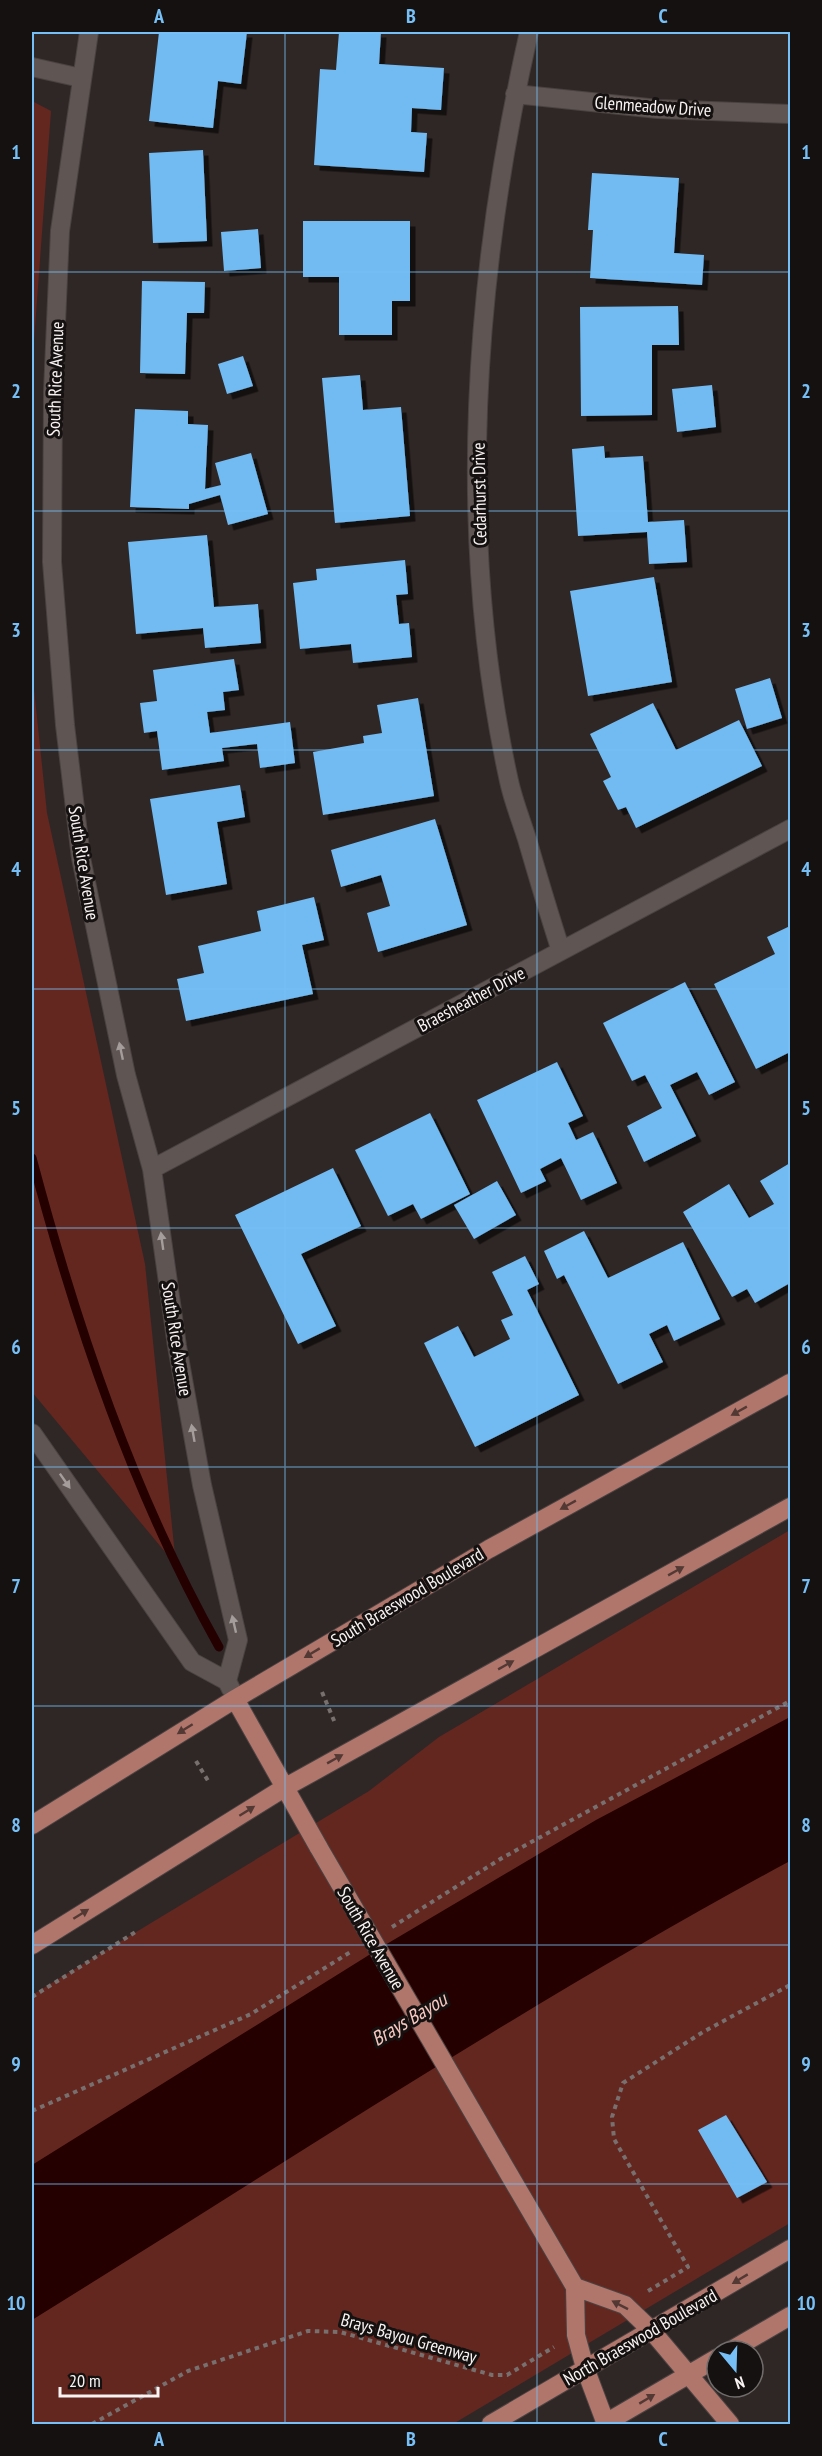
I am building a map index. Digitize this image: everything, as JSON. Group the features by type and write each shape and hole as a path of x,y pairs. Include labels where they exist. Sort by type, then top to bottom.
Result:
{"main road":[{"name":"South Braeswood Boulevard","path":"32,1825 235,1699 489,1549 790,1383"},
{"path":"32,1945 284,1788 790,1507"},
{"name":"South Rice Avenue","path":"235,1699 284,1788 575,2287 576,2335 605,2424"},
{"name":"North Braeswood Boulevard","path":"491,2424 790,2249"},
{"path":"575,2287 625,2305 651,2330 730,2424"},
{"path":"751,2339 790,2316"},
{"path":"605,2424 705,2365"}],"street":[{"name":"South Rice Avenue","path":"89,32 60,231 53,392 52,562 65,725 81,858 126,1075 152,1169 177,1346 202,1485 238,1640 227,1680 235,1699"},
{"name":"Cedarhurst Drive","path":"530,32 515,94 492,243 478,389 477,519 488,654 509,782 561,951"},
{"path":"32,67 81,78"},
{"name":"Glenmeadow Drive","path":"515,94 658,109 790,114"},
{"name":"Braesheather Drive","path":"152,1169 790,829"},
{"path":"32,1433 192,1662 227,1680"}],"path":[{"path":"322,1692 335,1723"},
{"path":"390,1928 502,1858 790,1701"},
{"path":"196,1761 210,1784"},
{"path":"32,1997 137,1931"},
{"path":"32,2111 251,2014 360,1946"},
{"path":"661,2284 688,2266 614,2139 612,2117 623,2083 703,2032 790,1985"},
{"name":"Brays Bayou Greenway","path":"92,2424 188,2371 308,2331 340,2332 492,2375 507,2375 553,2348"}],"shaded area":[{"path":"32,101 51,111 32,368"},
{"path":"32,670 47,813 145,1264 176,1565 32,1392"},
{"path":"790,1530 790,2223 453,2424 32,2424 32,1995 369,1791 439,1737"}],"water":[{"name":"Brays Bayou","path":"790,1717 790,1861 693,1914 502,2026 32,2320 32,2165 385,1945 596,1820"}],"building":[{"path":"159,32 247,32 241,84 218,81 213,128 149,121"},
{"path":"339,32 381,32 379,64 444,68 441,110 412,108 411,132 427,133 424,172 314,165 320,69 336,70"},
{"path":"203,150 207,241 153,243 149,153"},
{"path":"592,173 679,178 674,253 704,255 702,285 590,278 593,230 588,230"},
{"path":"303,221 410,221 410,301 392,301 392,335 339,335 339,277 303,277"},
{"path":"258,229 261,268 224,271 221,232"},
{"path":"142,281 205,282 204,313 187,313 185,374 140,373"},
{"path":"678,306 679,345 652,345 652,415 581,416 580,307"},
{"path":"243,356 253,386 227,394 218,364"},
{"path":"360,375 363,410 401,407 410,516 335,523 322,378"},
{"path":"712,385 716,427 677,432 672,389"},
{"path":"135,409 188,411 188,424 208,425 205,489 221,485 215,463 251,453 268,514 228,525 220,495 189,504 189,509 130,507"},
{"path":"604,446 605,458 643,456 648,522 684,520 687,562 649,564 647,532 578,536 572,449"},
{"path":"207,535 214,607 258,604 261,643 205,648 203,628 136,634 128,542"},
{"path":"405,560 408,594 396,595 399,624 409,623 412,657 353,663 351,644 300,649 293,583 317,580 316,569"},
{"path":"654,577 672,682 588,696 570,591"},
{"path":"234,659 239,690 223,692 225,710 207,712 210,733 290,722 295,763 260,768 257,744 222,748 224,761 162,770 157,731 144,733 140,703 157,701 153,670"},
{"path":"770,678 782,718 747,729 735,689"},
{"path":"418,698 434,796 323,815 313,752 364,743 363,736 382,733 377,705"},
{"path":"653,703 676,750 739,720 762,766 636,828 626,807 618,810 603,781 611,777 590,734"},
{"path":"240,785 245,817 217,822 227,884 166,895 150,799"},
{"path":"435,819 467,925 378,952 367,913 390,906 381,875 341,887 331,850"},
{"path":"314,897 324,940 302,945 313,994 186,1021 177,979 204,973 198,946 261,931 257,911"},
{"path":"790,926 790,1052 756,1069 714,984 775,954 767,937"},
{"path":"685,982 735,1082 709,1095 697,1072 670,1085 696,1136 644,1162 627,1126 662,1108 645,1075 632,1081 603,1023"},
{"path":"557,1062 583,1116 568,1123 576,1140 593,1132 617,1183 581,1200 561,1158 540,1169 546,1181 521,1193 477,1100"},
{"path":"430,1113 470,1194 421,1219 413,1204 388,1216 355,1150"},
{"path":"790,1163 790,1283 755,1303 747,1289 732,1297 683,1212 729,1184 749,1218 774,1204 760,1181"},
{"path":"333,1168 361,1226 301,1254 336,1326 298,1344 235,1215"},
{"path":"497,1181 516,1215 474,1239 454,1205"},
{"path":"584,1231 608,1278 683,1242 720,1319 674,1341 667,1325 649,1334 663,1362 618,1384 564,1275 557,1279 544,1251"},
{"path":"525,1256 539,1284 527,1290 579,1395 475,1447 424,1343 458,1326 474,1357 510,1339 501,1320 513,1315 492,1272"},
{"path":"726,2115 767,2182 737,2198 698,2130"}],"waterway":[{"path":"32,1158 68,1284 110,1408 160,1530 219,1647"}]}
